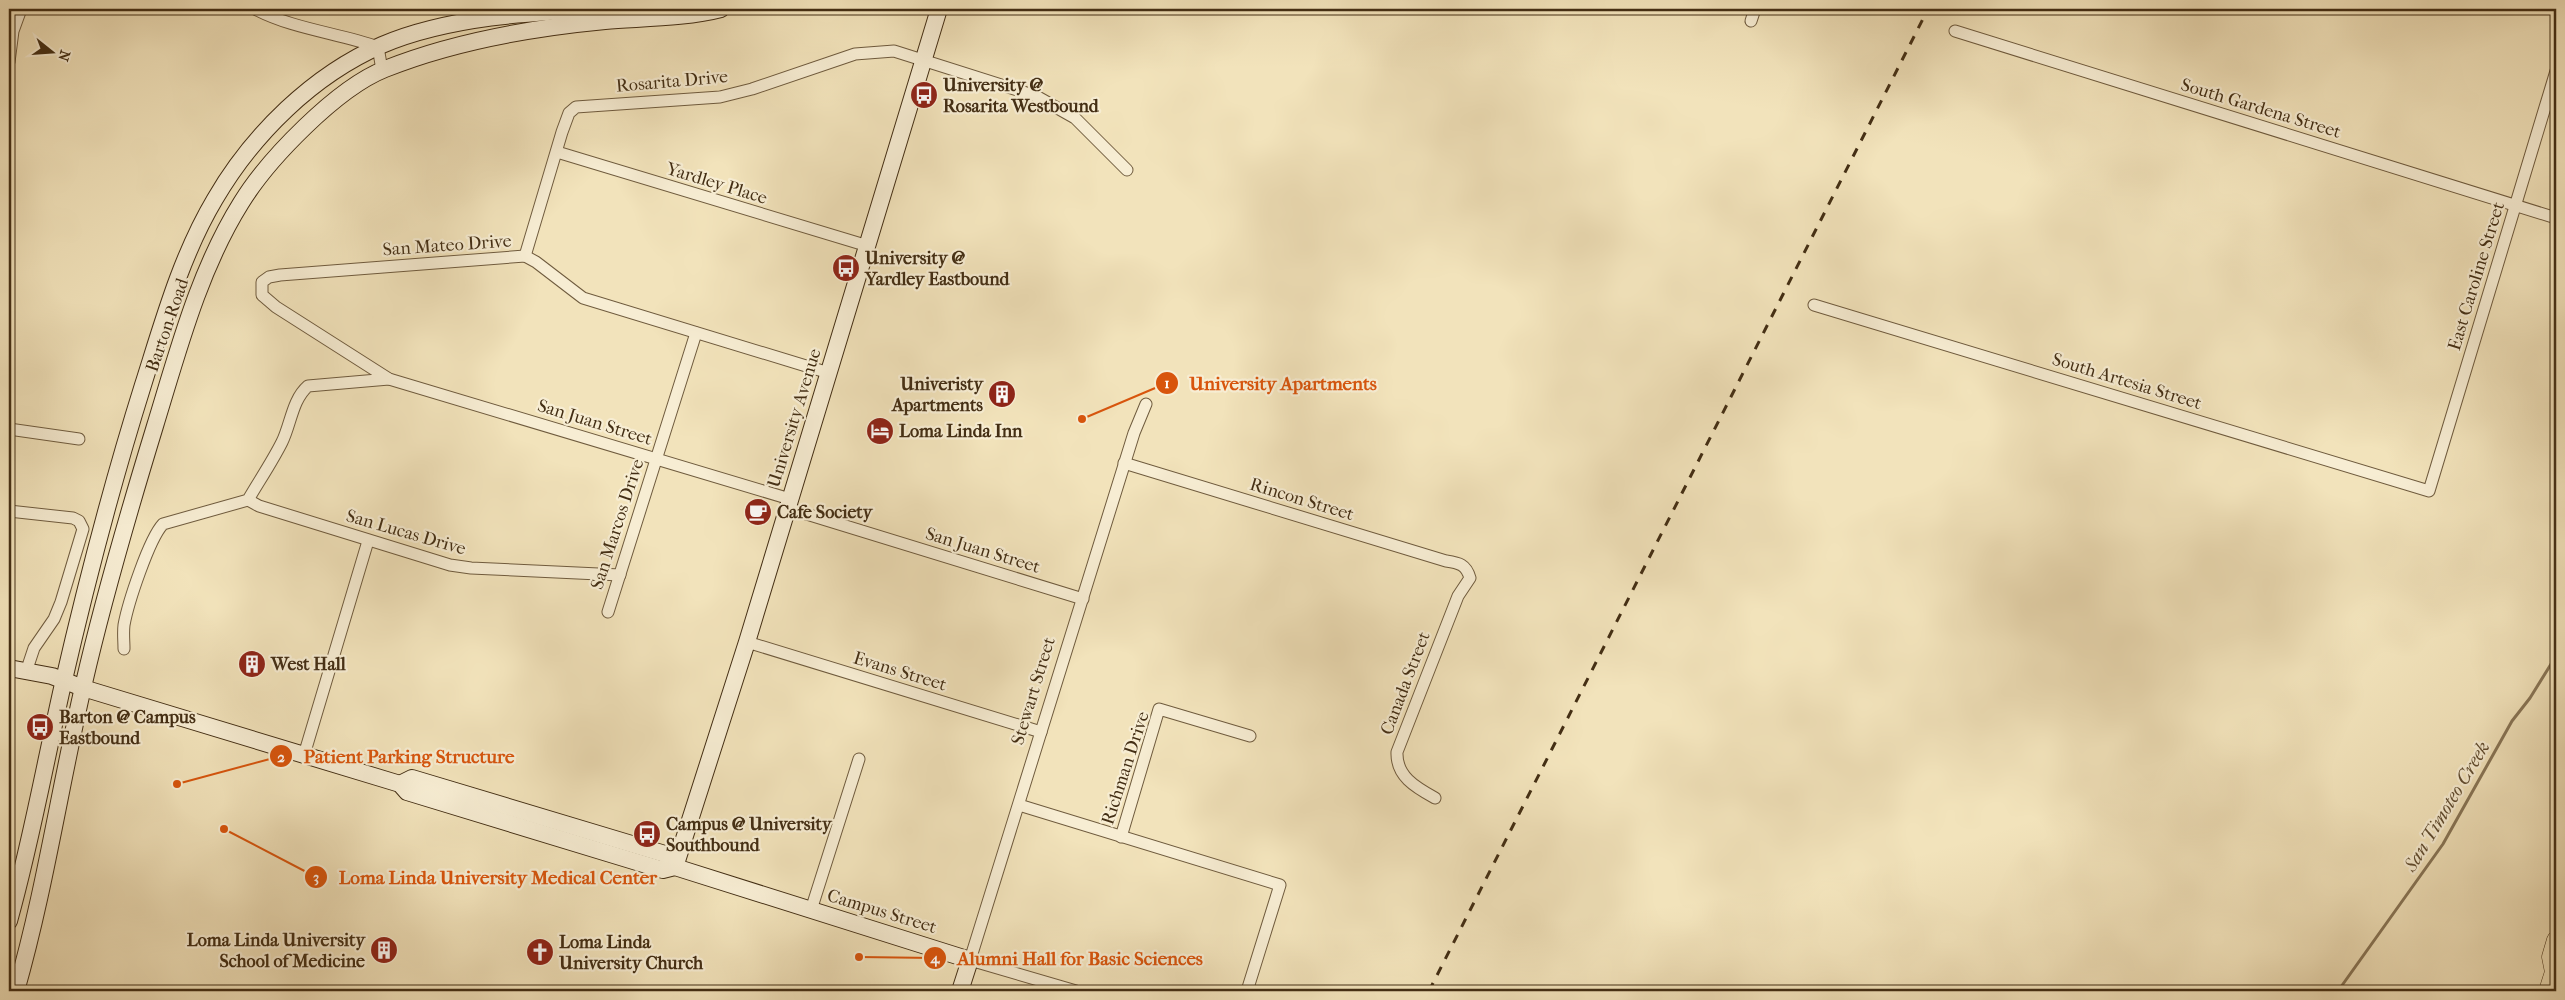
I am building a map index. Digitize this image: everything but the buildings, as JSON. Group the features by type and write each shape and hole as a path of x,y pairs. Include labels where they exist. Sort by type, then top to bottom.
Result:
{"main road":[{"name":"Barton Road","path":"9,921 64,682 108,506 163,322 184,263 215,199 250,148 295,101 331,74 378,47 448,25 534,12 603,9"},
{"name":"Barton Road","path":"16,991 33,932 83,688 105,595 191,314 209,267 241,202 277,155 320,113 382,70 464,43 568,25 721,9"},
{"name":"University Avenue","path":"676,867 748,642 788,504 939,9"},
{"path":"9,668 27,669 83,688"},
{"name":"Campus Street","path":"83,688 400,784 412,778 473,795 665,854 676,867 970,960"},
{"path":"2548,991 2555,971 2551,957 2556,940"},
{"name":"Stewart Street","path":"960,991 970,960"}],"street":[{"path":"9,62 12,31 21,9"},
{"path":"255,9 274,19 353,38 378,47 382,70"},
{"path":"1751,21 1755,9"},
{"name":"South Gardena Street","path":"1955,32 2556,218"},
{"name":"Rosarita Drive","path":"525,256 569,113 576,107 720,96 752,90 855,54 894,51 1036,96 1074,118 1127,170"},
{"name":"East Caroline Street","path":"2429,491 2556,71"},
{"name":"Yardley Place","path":"557,152 868,246"},
{"name":"San Mateo Drive","path":"261,288 262,282 269,277 280,275 525,256 536,262 583,298 829,374"},
{"name":"San Juan Street","path":"261,288 262,295 276,307 389,379 656,459 788,504 1082,599"},
{"name":"South Artesia Street","path":"1814,305 2429,491"},
{"name":"San Marcos Drive","path":"608,612 696,333"},
{"name":"San Juan Street","path":"248,500 283,440 291,414 303,390 308,386 389,379"},
{"name":"Stewart Street","path":"970,960 1124,463 1146,404"},
{"path":"9,429 79,439"},
{"name":"Rincon Street","path":"1124,463 1446,561 1462,564 1468,570"},
{"path":"124,649 124,625 156,532 163,524 248,500"},
{"name":"San Lucas Drive","path":"248,500 259,506 450,565 471,568 620,575"},
{"path":"9,511 59,515 79,521 83,529 54,620 34,648 27,669"},
{"path":"304,755 368,541"},
{"name":"Canada Street","path":"1435,798 1405,778 1397,762 1397,752 1458,596 1470,578 1468,570"},
{"name":"Evans Street","path":"748,642 1041,732"},
{"name":"Richman Drive","path":"1121,837 1159,709 1250,736"},
{"path":"811,910 859,759"},
{"path":"1019,805 1280,885 1247,991"},
{"name":"Campus Street","path":"970,960 1076,991"}],"waterway":[{"name":"San Timoteo Creek","path":"2338,991 2443,844 2512,721 2530,698 2556,656"}],"railway":[{"path":"1429,991 1928,9"}],"place":[{"name":"University @ Rosarita Westbound","path":"924,95"},
{"name":"University @ Yardley Eastbound","path":"846,268"},
{"name":"Univeristy Apartments","path":"1002,394"},
{"name":"University Apartments","path":"1082,419"},
{"name":"Loma Linda Inn","path":"880,431"},
{"name":"Cafe Society","path":"758,512"},
{"name":"West Hall","path":"252,664"},
{"name":"Barton @ Campus Eastbound","path":"40,727"},
{"name":"Patient Parking Structure","path":"177,784"},
{"name":"Loma Linda University Medical Center","path":"224,829"},
{"name":"Campus @ University Southbound","path":"647,834"},
{"name":"Loma Linda University School of Medicine","path":"384,950"},
{"name":"Loma Linda University Church","path":"540,952"},
{"name":"Alumni Hall for Basic Sciences","path":"859,957"}]}
